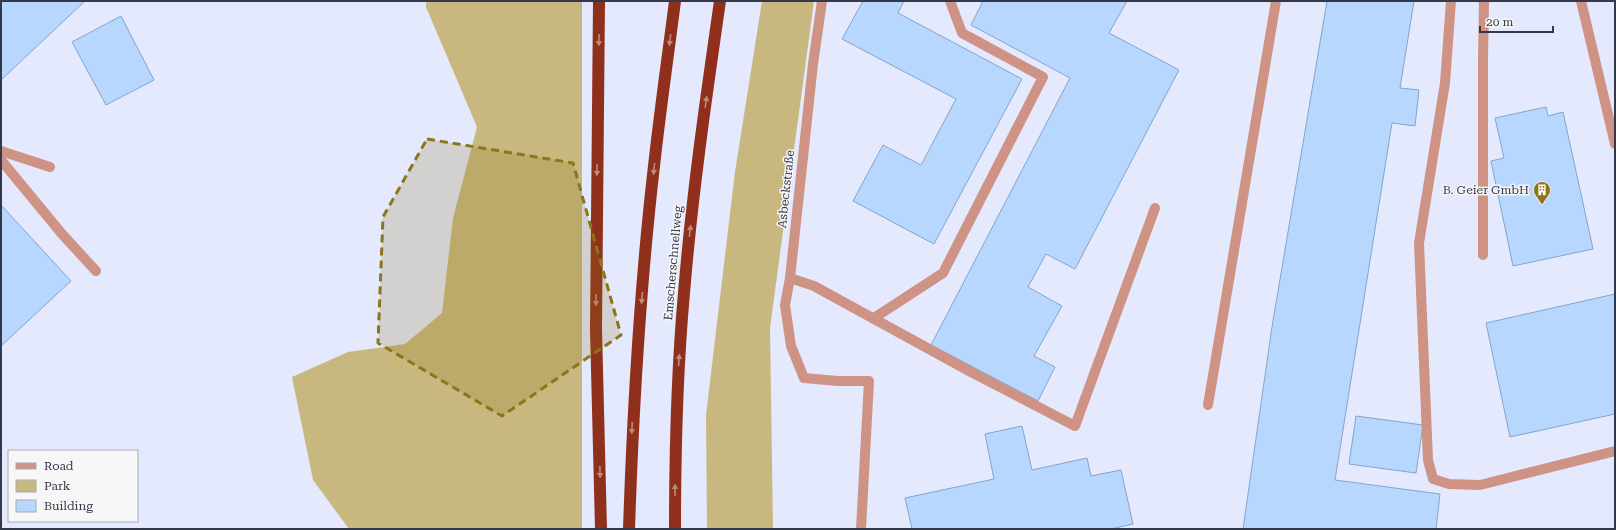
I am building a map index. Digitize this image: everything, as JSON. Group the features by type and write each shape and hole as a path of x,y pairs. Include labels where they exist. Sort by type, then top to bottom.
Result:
{"highway":[{"path":"599,1 596,329 601,529"},
{"path":"629,529 633,410 644,278 654,167 675,1"},
{"name":"Emscherschnellweg","path":"675,529 676,421 684,294 696,171 720,1"}],"street":[{"name":"Asbeckstraße","path":"822,1 813,64 790,278 785,305 791,346 804,378 838,381 869,381 861,529"},
{"path":"874,318 943,273 1043,77 962,33 950,1"},
{"path":"1208,405 1276,1"},
{"path":"1451,1 1445,83 1419,243 1428,460 1433,479 1449,484 1480,485 1615,450"},
{"path":"1483,255 1484,1"},
{"path":"1581,1 1615,141"},
{"path":"1,151 50,167"},
{"path":"1,160 62,234 96,271"},
{"path":"790,278 814,286 971,372 1075,426 1155,208"}],"highlighted area":[{"path":"427,139 573,163 621,335 502,416 378,343 383,217"}],"green space":[{"path":"426,1 582,1 582,529 349,529 313,480 292,377 348,352 405,344 442,313 453,218 477,127 426,7"},
{"path":"762,1 814,1 770,328 773,529 707,529 706,415 735,172"}],"building":[{"path":"1,1 85,1 1,80"},
{"path":"863,1 904,1 898,13 1022,79 934,244 853,201 883,145 921,165 956,99 842,39"},
{"path":"983,1 1127,1 1109,33 1179,70 1075,269 1046,254 1028,287 1062,306 1034,356 1055,367 1038,401 931,345 1070,78 971,25"},
{"path":"1327,1 1414,1 1400,88 1419,90 1415,126 1392,123 1335,480 1440,494 1436,529 1243,529 1272,327"},
{"path":"121,16 154,80 106,105 72,42"},
{"name":"B. Geier GmbH","path":"1546,107 1548,116 1563,112 1593,249 1513,266 1491,161 1504,158 1495,118"},
{"path":"1,205 71,281 1,346"},
{"path":"1615,294 1615,414 1510,437 1486,323"},
{"path":"1356,416 1423,425 1416,473 1349,464"},
{"path":"1022,426 1032,470 1087,458 1091,476 1121,470 1133,524 1111,529 912,529 905,498 994,479 985,434"}],"place":[{"name":"B. Geier GmbH","path":"1542,205"}]}
